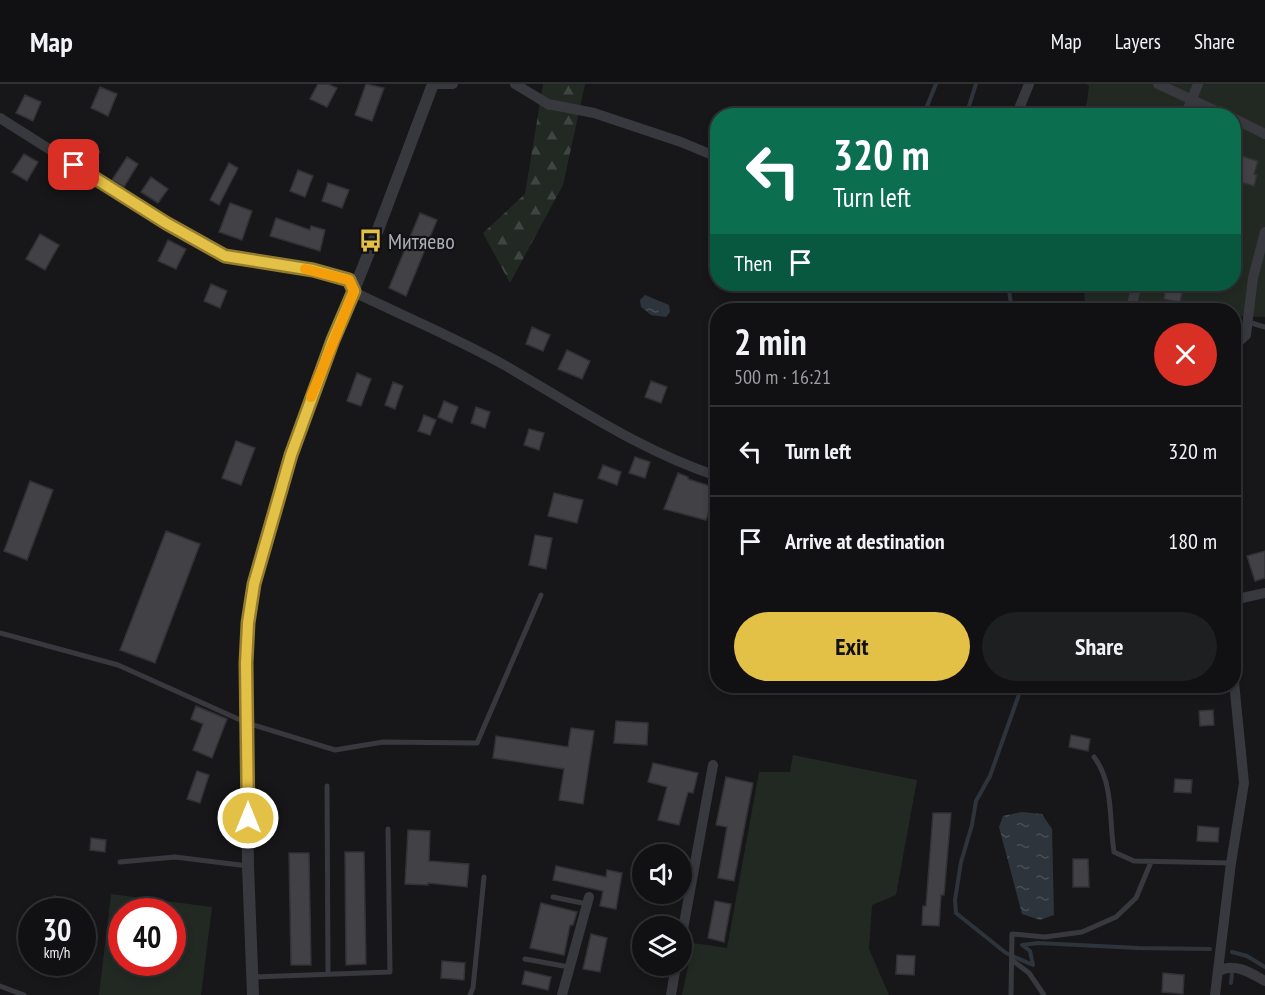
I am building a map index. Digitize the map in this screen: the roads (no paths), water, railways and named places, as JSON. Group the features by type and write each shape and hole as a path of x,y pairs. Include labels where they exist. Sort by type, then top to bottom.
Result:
{"street":[{"path":"253,995 248,866 247,636 257,571 295,445 333,340 433,84 453,84"},
{"path":"515,84 548,104 594,113 710,154"},
{"path":"1019,108 1029,84"},
{"path":"1158,84 1211,108"},
{"path":"1188,108 1198,84"},
{"path":"0,118 166,223 225,256 313,270 349,280 354,291 504,365 631,439 669,458 710,473"},
{"path":"1241,122 1265,134"},
{"path":"1248,321 1253,278 1265,232"},
{"path":"1133,300 1135,291"},
{"path":"1241,598 1265,593"},
{"path":"1216,992 1231,863 1244,783 1235,693"},
{"path":"685,916 713,765"},
{"path":"562,995 588,901"},
{"path":"1219,971 1226,967 1238,968 1265,981"},
{"path":"671,995 674,976"}],"lane":[{"path":"1241,339 1246,335 1248,321 1265,327"},
{"path":"0,633 118,665 247,723 335,750 383,742 477,743 541,595"},
{"path":"1094,757 1100,764 1107,787 1114,852 1134,861 1231,863"},
{"path":"327,786 327,974"},
{"path":"252,977 390,972 388,830"},
{"path":"120,862 175,857 248,866"},
{"path":"1011,995 1012,934 1046,937 1082,932 1116,917 1136,898 1151,862"},
{"path":"470,995 473,988 484,877"},
{"path":"553,897 588,901"},
{"path":"525,959 571,967"},
{"path":"1012,960 1029,973 1044,995"},
{"path":"0,986 24,995"}],"water":[{"path":"645,295 669,305 670,312 666,317 651,315 641,307 640,300"},
{"path":"1022,812 1042,814 1052,829 1054,915 1040,920 1022,914 999,827 1003,816"}],"waterway":[{"path":"926,108 936,84"},
{"path":"970,108 976,84"},
{"path":"1009,291 1011,303"},
{"path":"1020,693 990,776 976,801 972,825 961,862 955,900 956,913 1006,953 1033,965 1030,951 1022,945 1038,943 1210,949"},
{"path":"1232,952 1247,956 1265,967"},
{"path":"1231,983 1232,973"}],"place":[{"name":"Митяево","path":"370,241"}]}
